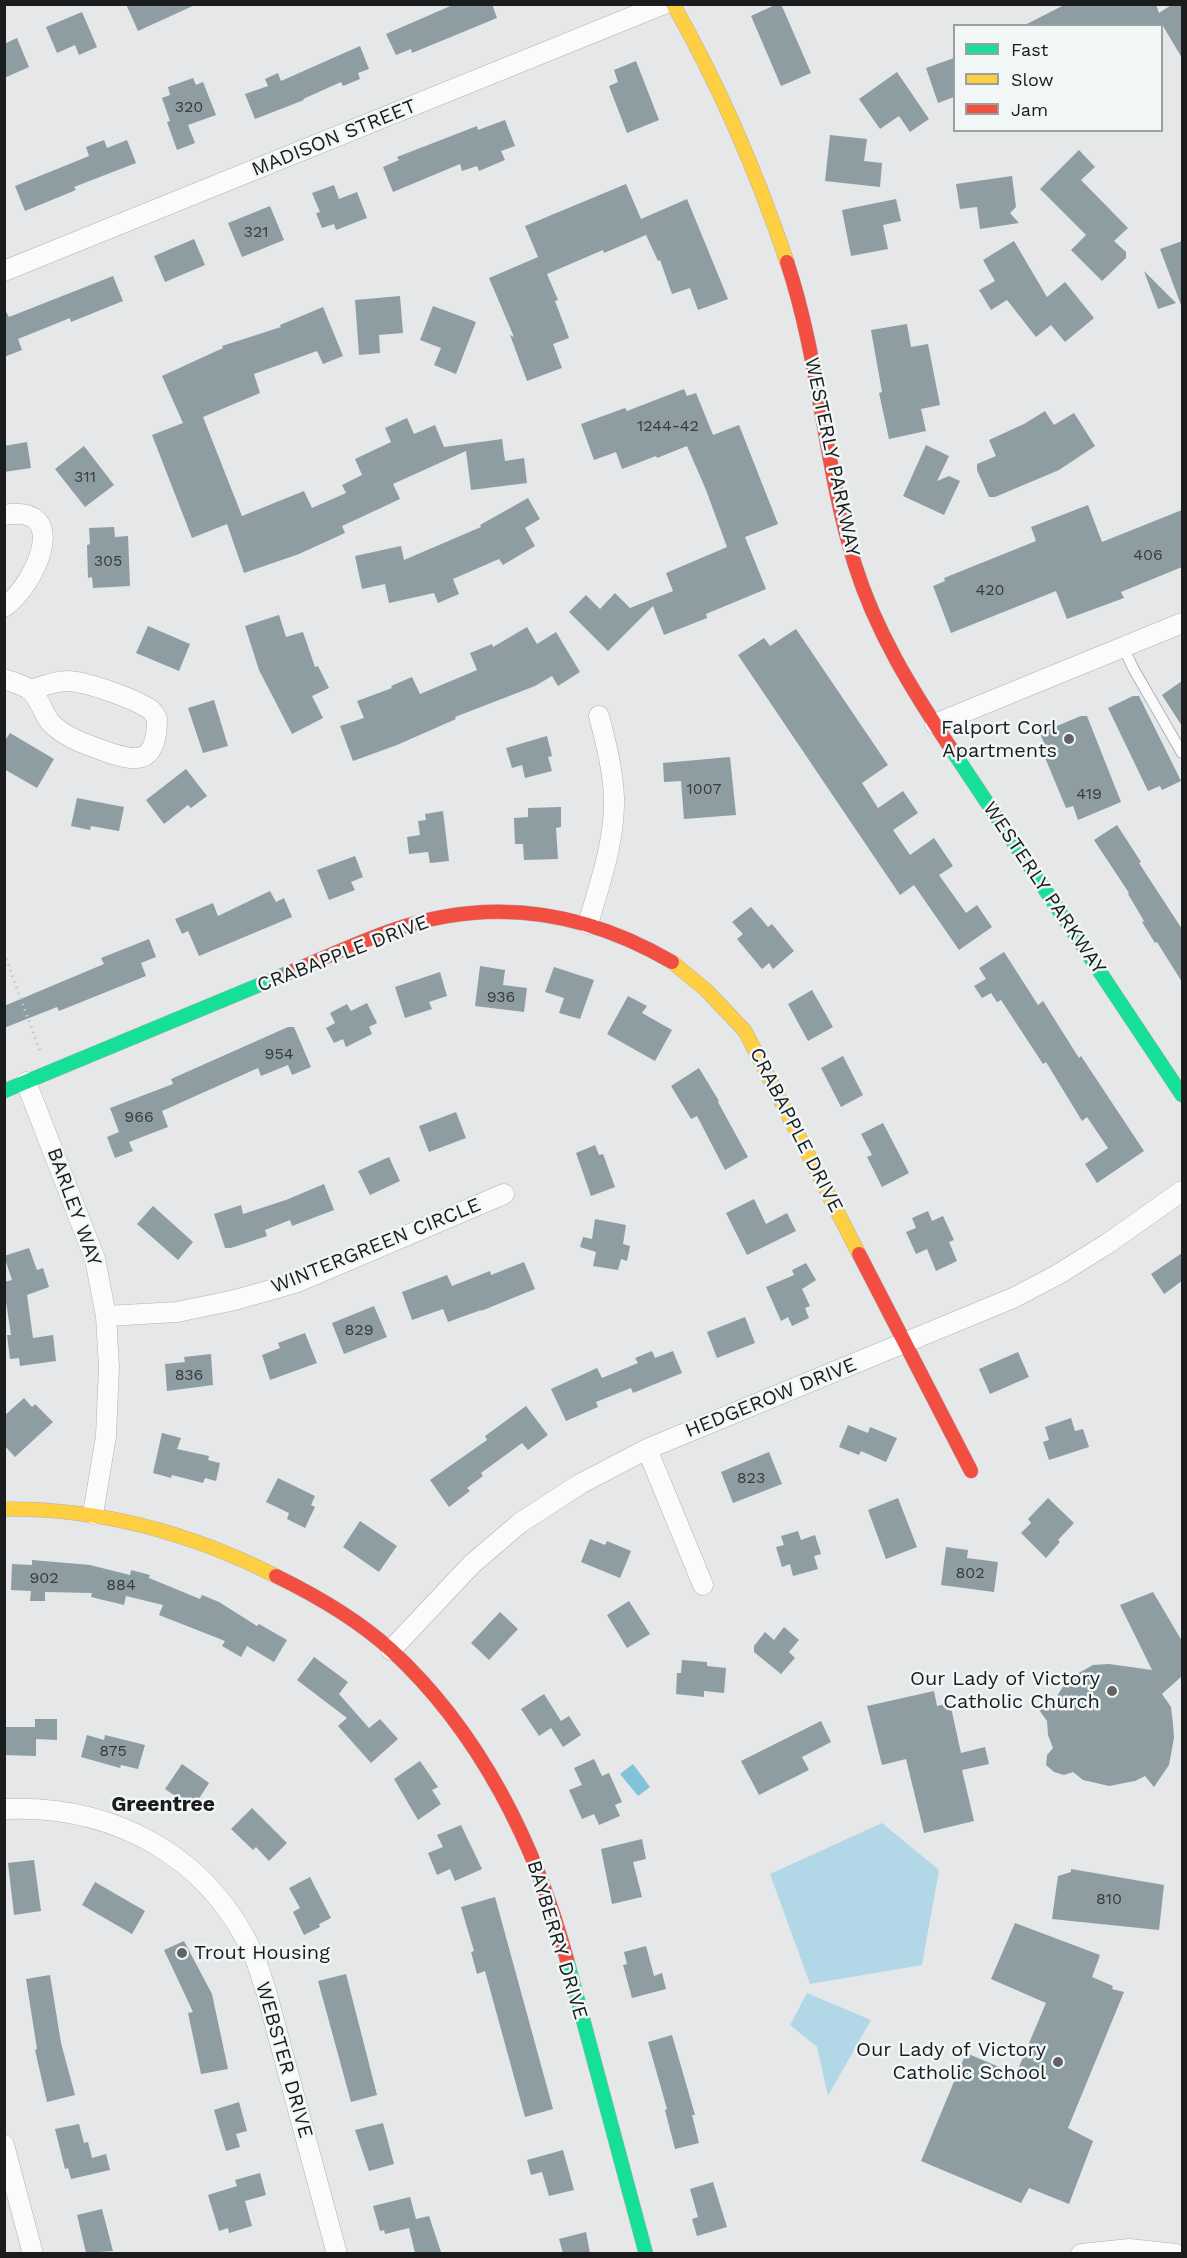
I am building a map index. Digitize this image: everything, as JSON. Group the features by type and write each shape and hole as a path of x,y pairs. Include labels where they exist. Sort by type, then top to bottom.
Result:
{"street":[{"name":"MADISON STREET","path":"4,272 664,4"},
{"name":"WESTERLY PARKWAY","path":"673,4 698,50 738,137 792,276 809,348 835,489 859,578 881,632 935,724 1182,1095"},
{"path":"4,514 16,513 29,516 37,521 44,532 43,547 33,576 20,594 4,607"},
{"path":"935,724 1182,623"},
{"path":"4,679 31,690 51,722 81,743 132,760 142,757 153,747 157,719 153,712 132,701 101,689 68,681 52,683 31,690"},
{"path":"588,924 611,837 614,798 612,771 599,716"},
{"name":"CRABAPPLE DRIVE","path":"4,1091 401,928 438,918 491,911 544,914 588,924 630,939 678,965 716,998 745,1031 971,1471"},
{"name":"BARLEY WAY","path":"26,1082 95,1259 106,1316 109,1367 106,1436 93,1514"},
{"name":"HEDGEROW DRIVE","path":"391,1650 472,1564 520,1522 580,1484 647,1449 1013,1298 1107,1245 1182,1191"},
{"name":"WINTERGREEN CIRCLE","path":"106,1316 177,1312 235,1300 294,1283 504,1194"},
{"path":"647,1449 703,1585"},
{"name":"BAYBERRY DRIVE","path":"4,1509 27,1508 93,1514 153,1528 214,1547 261,1568 326,1605 391,1650 441,1702 482,1758 519,1825 548,1899 646,2253"},
{"name":"WEBSTER DRIVE","path":"4,1809 29,1808 68,1812 113,1824 168,1851 192,1870 218,1897 254,1956 266,1991 337,2253"},
{"path":"4,2145 33,2253"},
{"path":"1081,2253 1129,2249 1176,2253"}],"lane":[{"path":"1123,647 1182,753"}],"path":[{"path":"4,953 40,1051"}],"shaded area":[{"path":"633,1764 650,1787 638,1796 620,1774"},
{"path":"882,1823 939,1870 922,1965 810,1984 770,1874"},
{"path":"807,1993 871,2020 828,2096 817,2047 790,2025"}],"building":[{"path":"126,4 197,4 138,31"},
{"path":"455,4 492,4 497,18 412,53 411,49 396,55 386,34"},
{"path":"781,4 811,73 781,86 751,16"},
{"path":"1066,4 1156,4 1159,13 1173,4 1182,4 1182,58 1163,24 1027,24"},
{"path":"82,12 97,47 79,55 75,45 57,53 46,27"},
{"path":"17,38 29,67 4,78 4,44"},
{"path":"360,46 369,69 358,73 360,79 343,86 341,82 304,100 255,119 245,94 268,86 265,79 278,73 281,81"},
{"path":"953,58 953,97 938,103 926,68"},
{"path":"636,61 659,120 627,133 609,86 618,82 614,70"},
{"path":"897,72 929,119 910,132 899,116 880,129 859,99"},
{"path":"193,78 196,85 203,82 216,115 188,125 195,143 177,150 167,122 170,121 162,98 170,95 168,87"},
{"path":"505,120 515,146 501,151 505,160 479,171 477,166 462,171 460,164 393,192 383,167 399,160 397,157 477,126 478,130"},
{"path":"830,135 867,139 864,161 882,163 880,187 825,181"},
{"path":"104,140 107,148 127,140 136,163 74,187 76,190 25,211 15,186 89,156 86,147"},
{"path":"1079,150 1095,167 1081,180 1128,228 1114,241 1126,252 1126,258 1102,281 1071,250 1086,235 1040,189"},
{"path":"1012,176 1016,207 1010,213 1019,223 980,229 977,207 960,209 956,184"},
{"path":"626,184 641,219 687,199 728,299 698,310 690,288 672,294 660,260 658,261 646,235 604,253 603,250 547,274 558,300 555,301 569,338 553,344 562,368 527,381 510,335 514,337 489,278 538,257 525,226"},
{"path":"334,185 339,199 357,192 367,218 336,230 334,224 322,228 316,213 320,212 312,193"},
{"path":"896,199 901,221 883,225 888,249 851,256 842,210"},
{"path":"270,206 284,240 242,257 228,223"},
{"path":"194,239 205,265 165,282 154,256"},
{"path":"1014,241 1047,297 1065,282 1094,318 1065,342 1051,325 1036,337 1007,300 991,310 979,290 995,281 983,260"},
{"path":"1182,241 1182,305 1181,305 1160,249"},
{"path":"1144,271 1176,303 1158,309"},
{"path":"113,276 123,301 71,322 70,318 18,339 22,350 4,357 4,308 9,317"},
{"path":"400,296 403,333 379,335 380,353 359,355 355,300"},
{"path":"433,306 476,322 456,374 434,365 441,348 420,340"},
{"path":"323,307 343,356 323,364 317,351 254,374 260,393 203,417 242,516 304,491 312,508 346,493 342,485 362,475 355,459 391,442 385,428 407,418 414,434 435,425 444,447 502,439 505,461 524,458 527,483 471,490 466,451 393,484 400,499 342,526 345,533 299,554 244,573 227,524 192,538 152,435 183,423 162,376 223,348 222,346 281,327 280,325"},
{"path":"907,324 911,347 928,344 940,405 921,409 926,431 889,439 879,393 882,392 871,330"},
{"path":"684,389 687,396 696,393 713,435 739,425 778,524 745,537 766,589 706,614 707,618 664,635 653,606 608,651 569,612 586,595 600,609 615,593 630,608 673,591 666,573 727,547 687,446 622,469 616,452 594,460 581,424 625,408 627,411"},
{"path":"1045,411 1054,425 1074,413 1095,446 1059,470 995,497 989,497 977,470 977,464 996,456 989,440 1024,424"},
{"path":"27,442 31,468 4,472 4,446"},
{"path":"926,445 949,456 937,481 949,476 960,481 944,515 903,496"},
{"path":"84,446 114,485 85,507 55,469"},
{"path":"528,498 540,519 525,528 535,546 503,565 499,559 453,579 459,594 438,603 434,593 389,603 385,584 362,589 355,556 401,546 404,560 481,527 480,525"},
{"path":"1088,505 1102,542 1182,510 1182,567 1121,592 1124,598 1067,619 1056,591 951,633 933,586 945,581 944,578 1036,541 1031,527"},
{"path":"114,527 115,537 128,536 130,586 93,588 92,577 88,578 89,528"},
{"path":"279,615 286,637 303,632 315,667 318,666 329,688 312,696 323,718 292,734 259,670 245,626"},
{"path":"148,626 190,644 179,671 136,653"},
{"path":"527,627 537,644 556,632 580,672 558,686 552,676 535,686 455,717 456,719 397,745 353,761 340,726 364,718 357,701 392,688 391,686 412,677 420,694 477,670 470,653 492,644 493,647"},
{"path":"796,629 888,765 862,783 878,808 903,791 918,813 893,830 910,855 934,838 953,866 939,875 966,913 977,905 992,927 959,950 914,885 900,895 738,655 764,638 770,646"},
{"path":"1182,681 1182,726 1162,695"},
{"path":"1133,696 1139,696 1181,781 1162,790 1160,786 1148,791 1108,708"},
{"path":"214,700 228,746 203,753 188,708"},
{"path":"1081,716 1087,716 1121,802 1078,820 1073,806 1066,808 1041,748 1045,746 1040,733"},
{"path":"10,733 54,759 37,788 4,769 4,742"},
{"path":"547,736 552,756 548,757 552,771 525,778 522,765 512,768 506,748"},
{"path":"730,757 736,815 684,819 681,781 664,782 663,763"},
{"path":"186,769 207,796 191,808 188,805 164,824 146,800"},
{"path":"77,798 124,807 119,831 91,826 90,830 71,826"},
{"path":"561,807 561,827 556,828 558,859 524,860 523,844 515,844 514,818 528,817 528,808"},
{"path":"443,811 449,861 430,863 428,852 409,854 407,837 420,835 418,821 426,820 425,814"},
{"path":"1117,825 1182,929 1182,982 1157,942 1155,943 1142,922 1144,921 1129,893 1094,840"},
{"path":"355,856 363,877 351,882 355,890 329,900 317,870"},
{"path":"270,891 276,902 284,898 292,917 199,956 188,931 182,934 175,919 213,903 218,916"},
{"path":"751,907 768,927 772,924 794,951 773,969 769,963 762,969 737,939 743,934 732,922"},
{"path":"149,939 156,957 141,963 146,976 59,1011 57,1007 4,1028 4,1006 104,964 101,958"},
{"path":"1004,952 1038,1005 1043,1001 1079,1058 1081,1056 1144,1151 1097,1183 1085,1164 1108,1148 1087,1117 1082,1121 1046,1062 1043,1064 1001,1000 997,1002 991,993 982,998 974,986 986,979 979,968"},
{"path":"480,966 505,970 503,985 527,988 524,1012 475,1006"},
{"path":"554,967 594,980 580,1019 559,1013 564,998 545,992"},
{"path":"440,972 447,996 429,1002 432,1009 405,1018 395,987"},
{"path":"812,990 833,1027 808,1041 788,1004"},
{"path":"628,996 647,1006 642,1013 672,1030 655,1061 607,1034"},
{"path":"367,1003 377,1023 369,1027 372,1034 346,1047 343,1039 334,1043 326,1028 335,1023 330,1013 347,1004 351,1011"},
{"path":"288,1027 294,1027 311,1067 292,1075 288,1065 261,1076 258,1068 162,1111 168,1127 129,1142 133,1151 115,1158 107,1137 119,1132 110,1108 173,1084 171,1079"},
{"path":"843,1056 863,1095 841,1107 821,1068"},
{"path":"699,1068 748,1157 725,1170 697,1116 691,1119 671,1086"},
{"path":"456,1112 466,1138 429,1152 419,1126"},
{"path":"883,1123 909,1173 882,1187 867,1157 872,1155 861,1134"},
{"path":"595,1145 599,1155 603,1154 615,1187 591,1196 576,1153"},
{"path":"389,1157 400,1181 370,1195 358,1171"},
{"path":"324,1184 334,1210 292,1226 290,1220 265,1230 267,1236 225,1248 214,1214 241,1205 243,1214 286,1200"},
{"path":"754,1199 766,1224 787,1213 796,1231 747,1255 726,1213"},
{"path":"153,1206 193,1242 178,1260 137,1224"},
{"path":"928,1211 932,1221 943,1216 954,1240 949,1242 957,1261 936,1271 927,1249 916,1254 906,1232 916,1228 912,1218"},
{"path":"595,1219 626,1225 623,1244 630,1246 627,1261 621,1259 618,1270 593,1266 596,1252 580,1247 583,1237 592,1239"},
{"path":"29,1248 37,1270 43,1268 49,1287 27,1295 33,1338 53,1335 56,1361 20,1366 19,1358 10,1359 7,1335 11,1335 6,1302 4,1302 4,1282 12,1280 4,1256"},
{"path":"1182,1253 1182,1281 1164,1294 1151,1274"},
{"path":"524,1262 535,1289 448,1322 443,1309 412,1320 402,1292 447,1275 452,1286 490,1271 491,1275"},
{"path":"806,1263 816,1280 802,1289 810,1306 805,1308 809,1318 792,1326 788,1317 781,1321 766,1287 794,1275 792,1270"},
{"path":"374,1306 387,1337 344,1354 332,1323"},
{"path":"745,1317 755,1343 717,1358 707,1332"},
{"path":"305,1333 317,1363 270,1380 262,1355 280,1348 278,1343"},
{"path":"652,1351 655,1358 673,1351 682,1373 633,1393 631,1388 596,1402 598,1407 566,1421 551,1389 597,1368 602,1378 638,1363 635,1358"},
{"path":"1018,1352 1029,1377 990,1394 979,1369"},
{"path":"211,1354 213,1385 167,1391 165,1364 185,1362 184,1357"},
{"path":"24,1398 32,1407 35,1404 53,1422 15,1457 4,1445 4,1416"},
{"path":"526,1406 548,1435 528,1450 522,1443 481,1473 483,1476 467,1488 470,1491 449,1507 430,1480 487,1440 485,1436"},
{"path":"1071,1418 1075,1431 1083,1429 1089,1447 1049,1460 1043,1442 1049,1440 1045,1427"},
{"path":"848,1425 868,1433 870,1427 897,1438 886,1462 861,1451 859,1455 839,1447"},
{"path":"162,1433 181,1438 177,1449 209,1456 208,1460 220,1463 216,1481 205,1478 203,1483 153,1473"},
{"path":"769,1452 782,1484 733,1503 721,1472"},
{"path":"278,1478 315,1496 311,1505 315,1507 305,1528 287,1519 289,1513 266,1502"},
{"path":"898,1498 917,1547 886,1559 868,1510"},
{"path":"1048,1498 1074,1523 1058,1540 1060,1542 1046,1558 1021,1533 1031,1523 1028,1519"},
{"path":"360,1521 397,1546 379,1572 343,1547"},
{"path":"798,1531 801,1540 815,1535 821,1554 814,1556 818,1569 793,1576 790,1564 782,1567 776,1547 784,1545 781,1536"},
{"path":"590,1539 605,1545 607,1541 631,1551 620,1578 581,1562"},
{"path":"946,1547 968,1550 967,1558 998,1562 994,1592 941,1585"},
{"path":"32,1560 90,1565 130,1575 131,1570 150,1575 149,1578 200,1599 202,1595 219,1602 257,1626 259,1624 287,1640 274,1662 247,1646 241,1657 222,1646 225,1641 159,1615 163,1605 126,1596 124,1605 91,1597 92,1593 45,1592 45,1601 30,1601 31,1591 11,1590 12,1564 32,1565"},
{"name":"Our Lady of Victory Catholic Church","path":"1153,1592 1182,1641 1182,1676 1162,1694 1171,1707 1173,1724 1174,1738 1169,1765 1154,1787 1145,1776 1135,1781 1109,1786 1083,1780 1073,1772 1064,1775 1054,1772 1046,1765 1047,1755 1053,1748 1048,1735 1047,1721 1037,1707 1055,1699 1068,1679 1093,1665 1109,1664 1152,1670 1120,1605"},
{"path":"629,1601 650,1634 627,1648 607,1615"},
{"path":"500,1612 518,1629 489,1660 471,1643"},
{"path":"784,1627 799,1640 789,1652 795,1658 781,1674 754,1652 754,1646 765,1632 774,1640"},
{"path":"314,1657 348,1682 339,1694 369,1728 380,1719 398,1739 371,1763 338,1726 347,1718 297,1680"},
{"path":"682,1660 707,1662 707,1666 726,1668 724,1693 704,1691 704,1697 676,1694 677,1673 681,1673"},
{"path":"934,1691 937,1706 950,1703 961,1753 985,1747 989,1764 962,1770 974,1821 924,1833 906,1759 882,1765 867,1706"},
{"path":"544,1694 561,1721 569,1716 581,1735 563,1747 551,1728 539,1736 521,1709"},
{"path":"35,1719 57,1719 57,1740 36,1739 36,1756 4,1755 4,1727 35,1727"},
{"path":"821,1721 831,1742 802,1757 809,1770 759,1795 741,1761"},
{"path":"87,1735 104,1740 105,1735 145,1745 138,1769 121,1765 120,1768 81,1757"},
{"path":"594,1759 602,1776 609,1773 622,1802 615,1805 620,1816 599,1825 594,1814 582,1819 569,1790 582,1785 574,1768"},
{"path":"420,1761 438,1787 432,1790 441,1804 418,1820 394,1779"},
{"path":"182,1764 209,1783 193,1808 165,1789"},
{"path":"252,1808 287,1843 269,1861 256,1847 253,1850 231,1829"},
{"path":"461,1825 482,1869 455,1881 450,1869 437,1875 428,1853 443,1847 437,1835"},
{"path":"642,1839 646,1859 633,1862 642,1897 612,1904 601,1849"},
{"path":"34,1860 41,1911 14,1915 8,1863"},
{"path":"1071,1869 1164,1885 1159,1930 1052,1919 1058,1876 1071,1872"},
{"path":"310,1877 331,1918 304,1935 293,1912 300,1908 289,1888"},
{"path":"95,1882 145,1911 132,1934 82,1905"},
{"path":"495,1897 553,2109 525,2117 485,1971 477,1974 471,1952 474,1951 461,1907"},
{"name":"Our Lady of Victory Catholic School","path":"1015,1923 1100,1955 1092,1977 1113,1986 1112,1989 1124,1992 1068,2128 1093,2141 1069,2204 1029,2188 1021,2203 921,2161 966,2053 1016,2074 1046,2003 991,1979"},
{"path":"184,1941 212,1994 228,2069 201,2074 188,2013 193,2012 164,1950"},
{"path":"646,1946 654,1976 662,1973 666,1989 632,1998 623,1965 627,1964 624,1952"},
{"path":"346,1974 377,2095 351,2102 318,1981"},
{"path":"50,1975 61,2043 75,2095 47,2102 35,2050 37,2049 26,1979"},
{"path":"672,2035 695,2115 692,2115 699,2143 675,2149 665,2110 667,2109 648,2042"},
{"path":"239,2102 247,2131 236,2134 240,2147 226,2151 214,2110"},
{"path":"383,2123 394,2164 369,2171 355,2130"},
{"path":"79,2124 84,2143 88,2142 92,2158 106,2154 110,2170 71,2179 68,2168 65,2169 55,2129"},
{"path":"563,2150 574,2190 549,2196 542,2172 531,2175 527,2160"},
{"path":"260,2173 266,2195 245,2201 252,2226 229,2233 228,2228 219,2231 208,2195 237,2186 235,2180"},
{"path":"713,2182 727,2227 697,2236 692,2219 698,2217 690,2189"},
{"path":"410,2197 416,2219 429,2216 441,2252 415,2253 409,2228 385,2234 384,2230 380,2231 373,2206"},
{"path":"102,2209 113,2251 86,2253 77,2215"},
{"path":"586,2232 590,2253 563,2253 559,2239"}],"traffic: fast":[{"path":"950,747 1182,1095"},
{"path":"4,1091 288,973"},
{"path":"567,1960 646,2254"}],"traffic: slow":[{"path":"673,4 736,130 787,262"},
{"path":"672,962 706,990 745,1031 859,1254"},
{"path":"4,1509 75,1513 144,1526 211,1547 276,1576"}],"traffic: jam":[{"path":"787,262 807,337 836,490 855,565 873,614 896,660 950,747"},
{"path":"288,973 390,931 427,920 463,914 499,912 535,914 570,920 604,930 638,944 672,962"},
{"path":"859,1254 971,1471"},
{"path":"276,1576 336,1609 378,1639 423,1682 452,1717 478,1754 521,1833 539,1875 567,1960"}],"place":[{"name":"Falport Corl Apartments","path":"1069,739"},
{"name":"Our Lady of Victory Catholic Church","path":"1112,1691"},
{"name":"Trout Housing","path":"182,1953"},
{"name":"Our Lady of Victory Catholic School","path":"1058,2062"}],"district":[{"name":"Greentree","path":"163,1805"}]}
